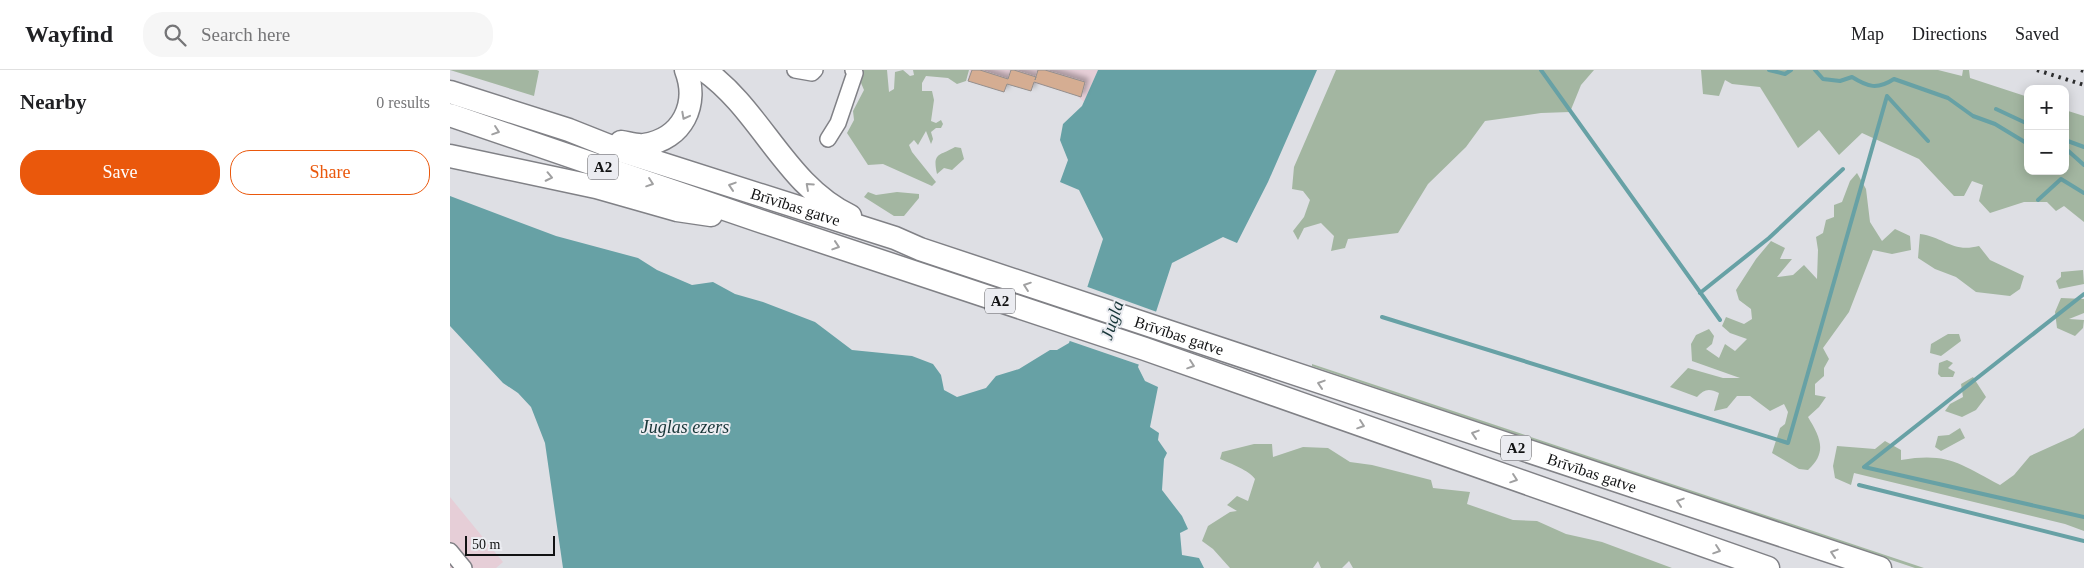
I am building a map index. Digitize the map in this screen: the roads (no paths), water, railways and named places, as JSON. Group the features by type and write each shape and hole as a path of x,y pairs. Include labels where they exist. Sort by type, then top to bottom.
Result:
{"highway":[{"path":"569,130 595,133 615,141 643,146 660,140 673,132 684,120 691,103 692,85 686,70"},
{"path":"704,70 717,79 758,123 788,166 808,186 844,213 895,238"},
{"name":"Brīvības gatve","path":"450,92 569,130 622,151 895,238 920,249 1152,328 1880,568"},
{"name":"Brīvības gatve","path":"450,115 757,220 1145,349 1768,568"},
{"path":"450,156 596,187 677,210 757,220"}],"lane":[{"path":"794,70 812,73 815,70"},
{"path":"828,139 838,123 855,73 853,70"},
{"path":"450,550 464,568"}],"water":[{"name":"Juglas ezers","path":"1098,70 1317,70 1268,182 1237,243 1223,237 1172,263 1138,367 1145,381 1158,387 1150,427 1159,433 1158,440 1167,453 1164,459 1162,490 1182,516 1188,529 1180,533 1182,555 1199,558 1204,568 563,568 545,443 531,407 518,393 503,383 450,326 450,196 556,236 638,258 657,270 692,285 713,282 735,294 763,302 815,322 852,350 912,356 933,364 941,375 944,390 957,397 986,388 996,376 1019,369 1050,350 1057,350 1069,343 1103,239 1079,190 1060,182 1068,160 1060,140 1063,124 1082,106"}],"waterway":[{"path":"1541,70 1720,320"},
{"path":"1769,70 1785,74 1791,70"},
{"path":"1815,70 1823,79 1840,81 1852,77 1873,86 1883,85 1894,79 1948,98 1973,116 1995,124 2024,142"},
{"path":"1382,317 1788,443 1887,96 1928,141"},
{"path":"1996,109 2024,122"},
{"path":"2069,141 2084,147"},
{"path":"2069,152 2084,165"},
{"path":"1700,293 1769,238 1843,169"},
{"path":"2038,200 2061,179 2084,193"},
{"path":"2084,294 1864,467 2084,517"},
{"path":"1859,485 2084,541"}],"railway":[{"path":"2037,70 2084,85"}],"water label":[{"name":"Jugla","path":"1112,320"}]}
